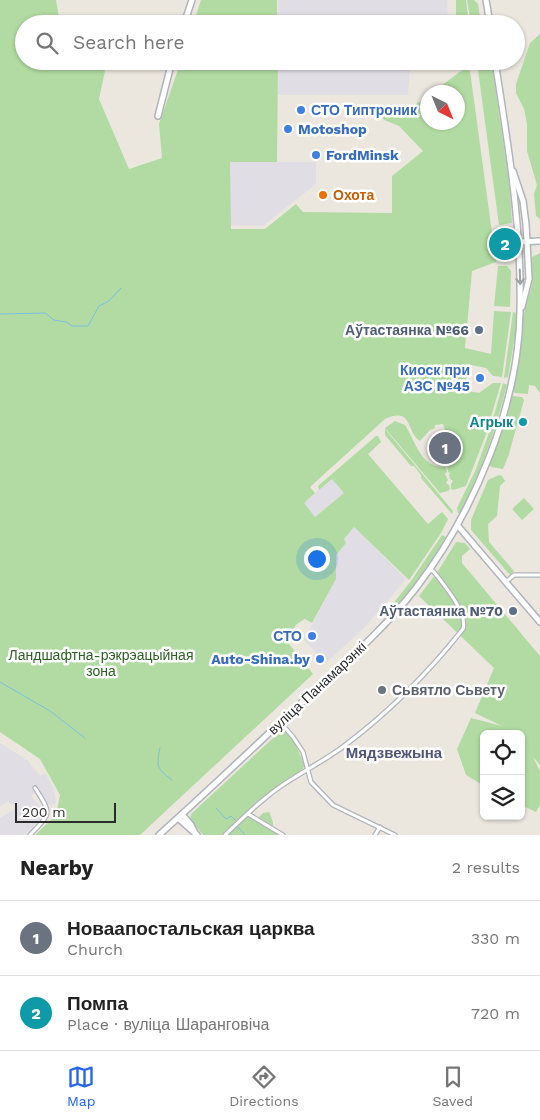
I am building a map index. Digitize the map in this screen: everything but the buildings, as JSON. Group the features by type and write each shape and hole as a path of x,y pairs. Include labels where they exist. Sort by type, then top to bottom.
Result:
{"main road":[{"path":"187,15 192,0"},
{"path":"486,0 488,15"},
{"path":"158,116 170,70"},
{"path":"496,70 511,164 518,242 520,312"},
{"path":"511,164 523,201 527,242 529,279 528,289 520,312"},
{"path":"518,242 540,241"},
{"name":"вуліца Панамарэнкі","path":"159,835 377,632 430,569 458,526 485,467 501,421 514,368 520,312"},
{"path":"458,526 540,622"},
{"path":"180,816 196,834"}],"street":[{"path":"225,835 265,798 292,778 308,770 344,746 418,681 463,629 464,619 460,609 430,569"},
{"path":"506,582 514,575 540,576"},
{"path":"280,722 303,752 311,782 333,805 395,835"},
{"path":"30,835 48,814 35,788"},
{"path":"248,814 283,835"},
{"path":"375,835 380,827"}],"shaded area":[{"path":"278,0 447,0 448,15 278,15"},
{"path":"278,70 410,70 408,95 278,95"},
{"path":"175,124 255,162 316,162 316,184 263,226 196,225"},
{"path":"332,479 344,493 315,517 303,503"},
{"path":"354,527 406,579 365,627 326,663 304,640 336,579 336,555 346,543 344,539"},
{"path":"0,743 27,760 40,776 45,773 53,787 56,803 49,805 38,790 31,796 43,810 43,816 25,835 0,835 0,818 18,807 10,804 9,801 0,806"}],"green space":[{"name":"Ландшафтна-рэкрэацыйная зона","path":"0,0 56,0 58,15 15,15 15,70 105,70 99,99 129,169 162,158 159,124 178,70 278,70 277,162 230,162 231,229 265,229 296,204 303,212 392,213 392,176 423,151 399,126 384,120 379,111 402,118 407,110 420,102 420,130 465,130 465,85 442,85 462,70 470,71 496,262 472,271 465,348 491,354 494,311 511,312 502,377 493,376 486,368 471,365 469,366 466,380 459,379 458,389 479,393 493,383 501,383 485,437 466,486 453,490 451,489 451,484 453,481 450,479 447,467 458,459 460,453 461,448 456,437 445,430 443,424 435,425 435,428 430,430 420,441 405,418 394,416 385,419 310,487 315,493 304,503 315,517 344,493 332,479 319,490 318,486 378,436 381,442 368,454 428,524 442,512 448,519 441,533 409,580 354,527 344,539 346,543 336,555 336,579 312,623 305,619 301,621 295,626 291,635 289,644 313,674 140,835 35,835 56,815 60,795 40,759 0,732"},
{"path":"201,0 277,0 277,15 196,15"},
{"path":"456,0 466,0 468,15 456,15"},
{"path":"467,0 474,0 478,4 480,15 470,15"},
{"path":"540,34 540,219 536,216 534,194 537,185 527,151 527,124 524,109 516,93 516,84 521,70 525,70 525,58 530,43"},
{"path":"478,70 493,70 510,189 512,223 499,225"},
{"path":"510,227 512,254 510,258 504,259 500,229"},
{"path":"540,253 540,393 535,386 529,385 528,394 515,393 513,390 521,345 524,313 532,285 532,257"},
{"path":"498,266 507,266 511,271 510,307 494,306"},
{"path":"513,312 517,313 518,318 508,377 504,378"},
{"path":"503,383 507,385 493,435 475,482 460,514 457,508 476,469 490,430"},
{"path":"512,396 522,397 524,400 509,454 503,469 491,467 490,465"},
{"path":"395,421 405,425 425,459 431,464 446,467 447,472 445,474 448,480 446,483 450,489 448,491 440,493 385,428"},
{"path":"385,429 453,511 452,514 421,478 421,475 414,466 411,466 385,435"},
{"path":"499,475 505,481 500,486 497,516 488,524 489,542 514,571 510,575 471,530 471,520 488,480"},
{"path":"524,498 534,509 522,520 512,509"},
{"path":"442,535 446,537 423,575 394,607 392,605 411,581"},
{"path":"456,542 465,543 470,549 462,556 462,563 540,656 540,765 533,757 540,771 540,805 536,812 525,807 525,730 480,730 480,784 466,775 457,749 471,718 502,726 475,713 494,668 419,596 438,571"},
{"path":"284,728 298,750 304,765 303,769 264,798 222,835 203,835 190,820 191,814"},
{"path":"269,812 273,822 273,831 280,835 227,835 248,815 256,820 263,813"}],"waterway":[{"path":"0,314 45,313 54,320 66,322 72,326 88,326 99,306 109,301 121,288"},
{"path":"0,682 50,711 85,738"},
{"path":"160,748 159,767 172,780"},
{"path":"216,808 226,819 231,816 235,820"},
{"path":"238,827 245,835"}],"place":[{"name":"СТО Типтроник","path":"301,110"},
{"name":"Motoshop","path":"288,129"},
{"name":"FordMinsk","path":"316,155"},
{"name":"Охота","path":"323,195"},
{"name":"Помпа","path":"505,244"},
{"name":"Аўтастаянка №66","path":"479,330"},
{"name":"Киоск при АЗС №45","path":"480,378"},
{"name":"Агрык","path":"523,422"},
{"name":"Новаапостальская царква","path":"445,448"},
{"name":"Аўтастаянка №70","path":"513,611"},
{"name":"СТО","path":"312,636"},
{"name":"Auto-Shina.by","path":"320,659"},
{"name":"Сьвятло Сьвету","path":"382,690"}],"district":[{"name":"Мядзвежына","path":"394,753"}]}
